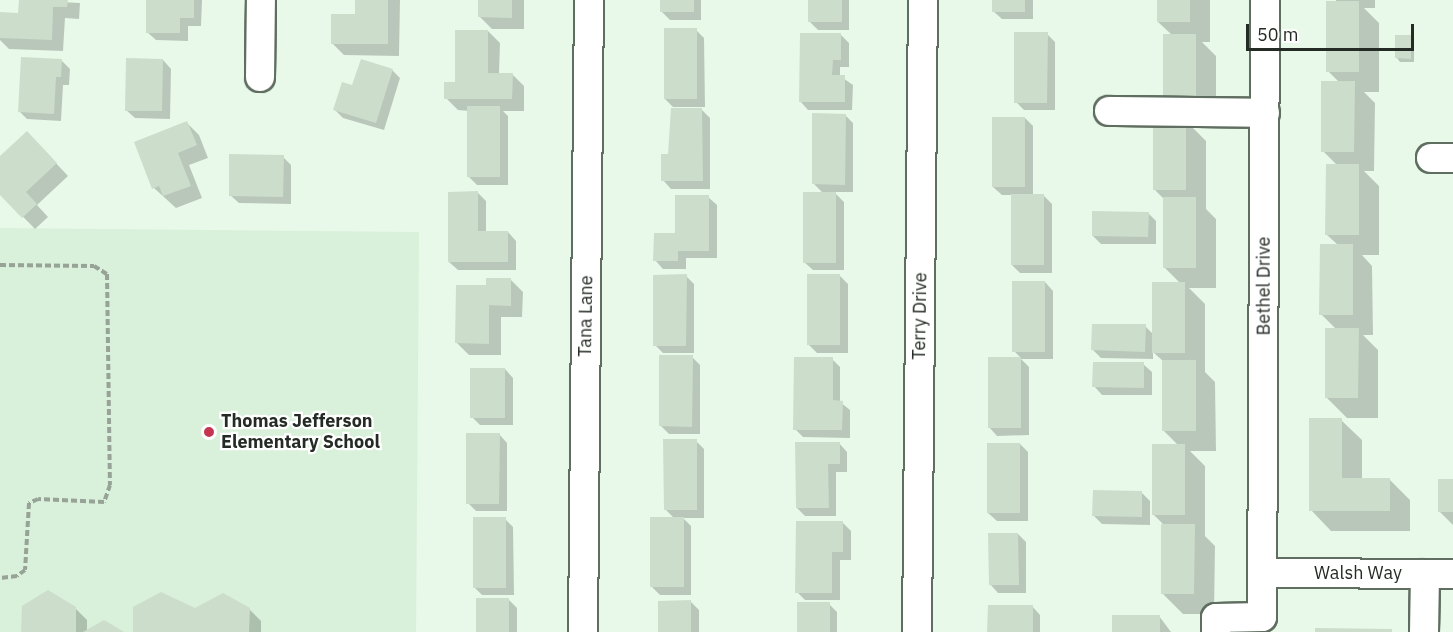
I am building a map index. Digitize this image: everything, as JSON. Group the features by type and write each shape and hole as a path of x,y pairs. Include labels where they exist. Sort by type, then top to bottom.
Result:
{"street":[{"path":"260,77 261,0"},
{"name":"Tana Lane","path":"583,632 589,0"},
{"name":"Terry Drive","path":"917,632 923,0"},
{"name":"Bethel Drive","path":"1265,0 1263,573 1270,625"},
{"path":"1109,111 1265,113"},
{"name":"Walsh Way","path":"1263,573 1453,574"},
{"path":"1424,632 1425,574"},
{"path":"1216,632 1216,618 1270,625"}],"path":[{"path":"0,265 94,266 107,274 110,485 104,502 38,499 28,503 25,570 17,576 0,578"}],"shaded area":[{"name":"Thomas Jefferson Elementary School","path":"0,228 419,232 416,632 0,632"}],"building":[{"path":"19,0 68,0 67,7 53,7 52,40 0,38 0,12 18,13"},
{"path":"146,0 194,0 194,18 180,18 180,33 146,33"},
{"path":"355,0 388,0 388,44 331,44 331,14 355,14"},
{"path":"478,0 512,0 512,18 478,17"},
{"path":"660,0 694,0 694,12 660,12"},
{"path":"808,0 842,0 842,22 808,22"},
{"path":"992,0 1025,0 1025,12 992,12"},
{"path":"1157,0 1190,0 1190,22 1157,22"},
{"path":"1326,1 1359,1 1359,72 1326,72"},
{"path":"664,28 697,28 697,99 664,99"},
{"path":"455,30 488,30 488,73 513,73 512,99 444,99 444,82 455,82"},
{"path":"1014,32 1048,32 1047,103 1014,103"},
{"path":"800,33 841,33 841,60 833,60 832,75 845,75 845,102 799,102"},
{"path":"1163,34 1196,34 1196,105 1163,105"},
{"path":"1395,35 1411,35 1411,59 1395,58"},
{"path":"21,57 62,59 61,77 56,77 54,114 18,112"},
{"path":"126,58 163,59 162,111 125,111"},
{"path":"361,59 393,69 376,123 333,110 342,82 352,85"},
{"path":"1321,81 1355,81 1354,152 1321,152"},
{"path":"467,106 500,106 500,177 467,177"},
{"path":"671,108 702,108 703,181 661,181 661,154 668,154"},
{"path":"812,113 846,114 845,185 812,184"},
{"path":"992,117 1025,117 1025,187 992,187"},
{"path":"1153,119 1186,119 1186,190 1153,190"},
{"path":"187,121 197,145 178,153 191,186 163,196 159,186 152,189 134,142"},
{"path":"27,131 57,163 26,192 37,204 22,218 0,195 0,156"},
{"path":"229,154 284,155 283,197 229,196"},
{"path":"1326,164 1359,164 1359,235 1325,235"},
{"path":"478,191 478,231 508,231 508,262 448,262 448,192"},
{"path":"803,192 836,192 836,263 803,263"},
{"path":"1011,194 1044,194 1044,265 1011,265"},
{"path":"675,195 709,195 709,251 678,251 678,261 653,261 654,233 675,233"},
{"path":"1163,197 1196,197 1196,268 1163,268"},
{"path":"1092,211 1149,212 1148,237 1092,236"},
{"path":"1320,244 1353,244 1353,315 1319,315"},
{"path":"687,274 686,346 653,346 653,275"},
{"path":"807,274 840,274 840,345 807,345"},
{"path":"486,278 511,278 511,306 489,305 489,344 455,343 456,285 486,285"},
{"path":"1012,281 1045,281 1045,352 1012,352"},
{"path":"1152,282 1185,282 1185,353 1152,353"},
{"path":"1092,324 1146,324 1145,352 1091,350"},
{"path":"1325,328 1359,328 1358,398 1325,398"},
{"path":"659,355 693,355 692,427 659,426"},
{"path":"794,357 833,357 833,400 843,401 842,430 793,430"},
{"path":"988,357 1021,357 1021,428 988,428"},
{"path":"1162,360 1196,360 1196,431 1162,431"},
{"path":"1093,362 1144,362 1144,388 1092,387"},
{"path":"470,368 505,368 505,418 470,418"},
{"path":"1309,418 1342,418 1342,478 1390,478 1390,511 1309,511"},
{"path":"466,433 500,433 499,504 466,504"},
{"path":"663,439 697,439 697,510 664,510"},
{"path":"795,442 840,442 840,464 828,464 829,508 796,508"},
{"path":"987,443 1020,443 1020,513 987,513"},
{"path":"1152,444 1185,444 1185,515 1152,515"},
{"path":"1438,479 1453,479 1453,512 1438,512"},
{"path":"1093,490 1142,491 1142,517 1092,516"},
{"path":"473,517 506,517 506,588 473,588"},
{"path":"650,517 684,517 684,587 650,587"},
{"path":"796,521 843,521 843,552 832,552 832,593 795,593"},
{"path":"1161,524 1195,524 1194,594 1161,594"},
{"path":"988,533 1018,533 1019,585 989,585"},
{"path":"48,590 76,607 76,632 21,632 22,606"},
{"path":"161,592 195,608 223,593 250,608 249,632 133,632 133,607"},
{"path":"476,598 509,598 509,632 476,632"},
{"path":"691,600 691,632 658,632 658,601"},
{"path":"797,602 830,602 830,632 797,632"},
{"path":"988,605 1033,605 1033,632 987,632"},
{"path":"1112,615 1160,615 1160,632 1112,632"},
{"path":"104,620 124,632 83,632"},
{"path":"1315,628 1392,629 1392,632 1315,632"}],"place":[{"name":"Thomas Jefferson Elementary School","path":"209,432"}]}
